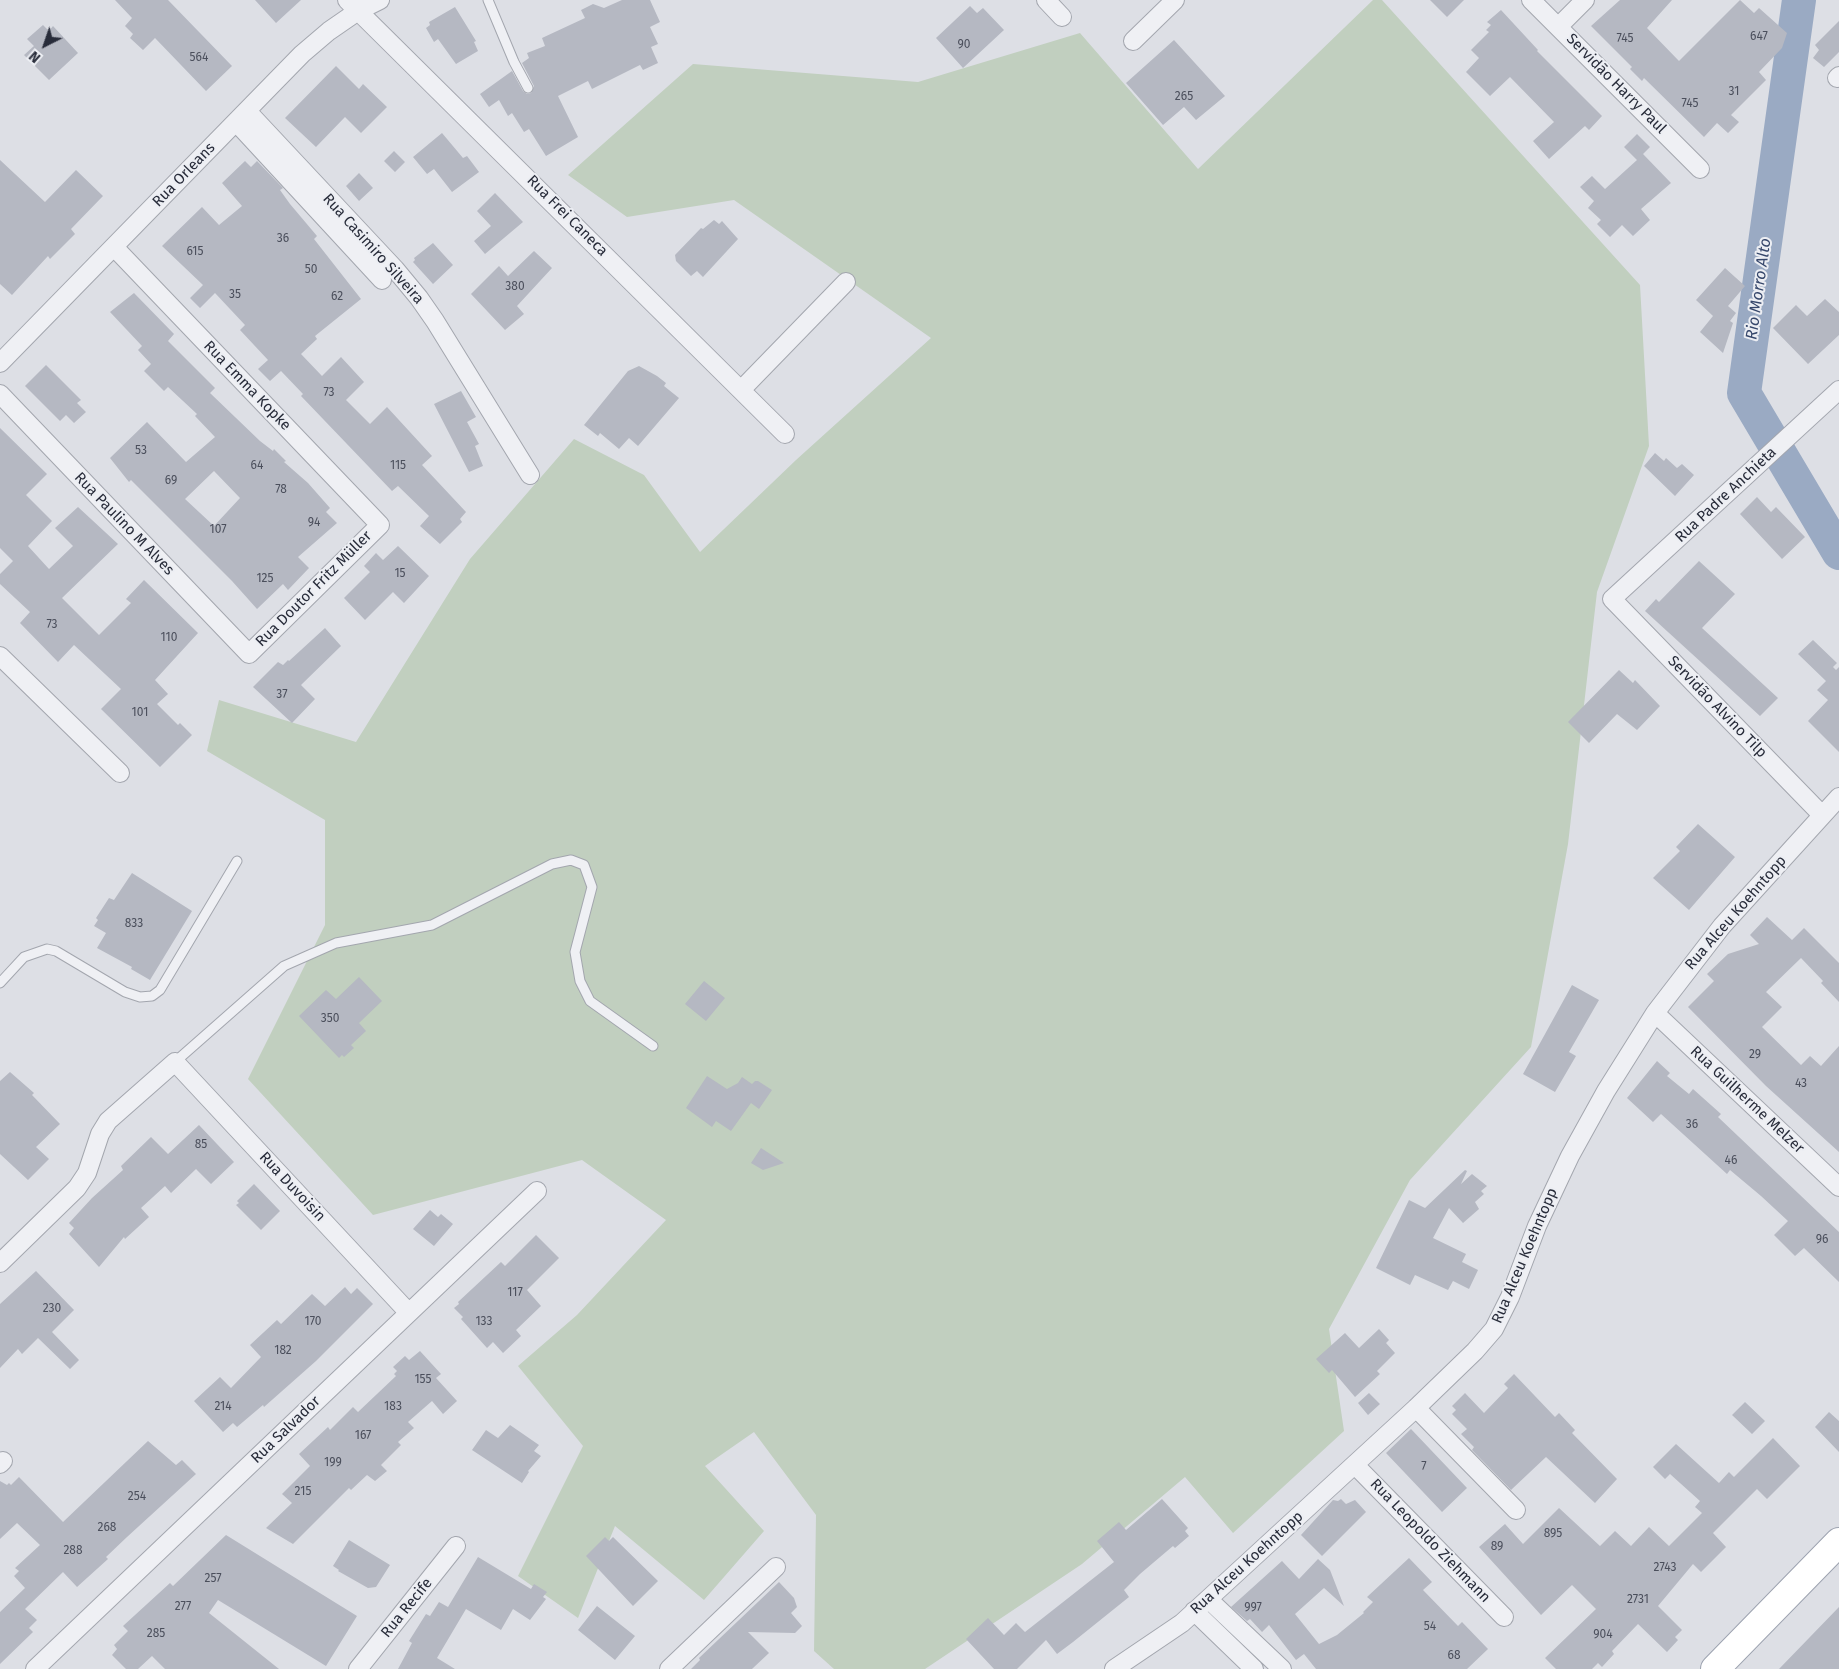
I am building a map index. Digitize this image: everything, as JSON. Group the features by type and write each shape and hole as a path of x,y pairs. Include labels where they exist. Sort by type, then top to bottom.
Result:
{"main road":[{"path":"1715,1669 1839,1542"}],"street":[{"name":"Rua Orleans","path":"0,363 302,54 329,31 353,5 380,0"},
{"path":"1046,0 1062,17"},
{"path":"1133,41 1175,0"},
{"name":"Servidão Harry Paul","path":"1532,0 1700,169"},
{"path":"1558,27 1585,0"},
{"name":"Rua Frei Caneca","path":"353,5 742,389 785,434"},
{"path":"241,116 382,280"},
{"name":"Rua Casimiro Silveira","path":"241,116 395,269 419,298 530,475"},
{"name":"Rua Emma Kopke","path":"114,247 380,525"},
{"path":"742,389 846,282"},
{"name":"Rua Padre Anchieta","path":"1612,600 1839,390"},
{"name":"Rua Paulino M Alves","path":"0,394 249,654"},
{"name":"Rua Doutor Fritz Müller","path":"249,654 380,525"},
{"name":"Servidão Alvino Tilp","path":"1612,600 1822,815"},
{"path":"0,656 120,774"},
{"name":"Rua Alceu Koehntopp","path":"1114,1669 1182,1623 1355,1465 1476,1351 1494,1329 1510,1297 1537,1226 1570,1156 1606,1091 1655,1013 1722,926 1839,796"},
{"name":"Rua Guilherme Melzer","path":"1655,1013 1838,1184"},
{"path":"0,1263 77,1188 87,1173 100,1134 108,1121 175,1062"},
{"name":"Rua Duvoisin","path":"175,1062 409,1313"},
{"name":"Rua Salvador","path":"35,1669 537,1191"},
{"path":"1416,1408 1516,1510"},
{"name":"Rua Leopoldo Ziehmann","path":"1355,1465 1504,1617"},
{"name":"Rua Recife","path":"358,1669 456,1546"},
{"path":"668,1669 776,1567"},
{"path":"1208,1599 1282,1669"},
{"path":"1194,1611 1254,1669"}],"lane":[{"path":"488,0 514,62 528,88"},
{"path":"0,983 24,957 47,949 56,951 125,992 140,997 152,996 160,990 237,860"},
{"path":"175,1062 284,966 336,943 432,925 552,864 571,860 584,865 592,887 576,952 580,981 590,1001 653,1046"}],"green space":[{"path":"1373,0 1382,0 1640,285 1649,446 1597,592 1568,844 1531,1047 1410,1180 1329,1329 1344,1431 1233,1533 1185,1477 1082,1564 925,1669 834,1669 814,1651 816,1515 754,1432 705,1466 764,1531 704,1600 615,1526 578,1618 518,1576 583,1446 518,1366 577,1315 666,1220 582,1160 373,1215 248,1079 325,925 325,820 207,751 219,700 356,742 470,559 574,439 644,475 700,552 796,460 931,338 734,200 627,217 568,175 693,64 918,82 1080,33 1198,169"}],"building":[{"path":"115,0 168,0 232,66 206,91 155,38 143,50 130,38 133,34 125,26 132,18"},
{"path":"255,0 301,0 276,23"},
{"path":"622,0 650,0 660,22 650,27 658,44 651,47 658,63 643,70 640,65 592,89 588,81 558,96 578,137 546,156 529,129 524,132 512,113 508,116 499,100 489,107 480,94 512,71 523,91 527,94 531,93 534,86 522,63 529,58 527,53 545,46 542,38 585,18 581,10 593,4 604,8"},
{"path":"1430,0 1464,0 1447,17"},
{"path":"1620,0 1672,0 1647,28 1679,61 1740,0 1754,13 1759,8 1787,33 1782,48 1759,72 1766,80 1731,115 1739,122 1728,133 1717,123 1704,137 1644,78 1642,81 1630,69 1632,67 1591,26"},
{"path":"970,6 977,13 983,8 1004,30 963,68 936,38"},
{"path":"455,7 476,41 474,42 478,51 456,64 438,39 434,42 426,28 430,25 429,22"},
{"path":"1501,10 1537,51 1602,116 1589,130 1585,126 1549,159 1533,141 1554,122 1510,77 1490,96 1466,72 1479,58 1471,50 1489,32 1486,30 1491,25 1487,22"},
{"path":"1839,21 1839,52 1824,67 1813,58 1819,50 1815,45"},
{"path":"43,25 49,31 53,26 78,53 49,80 24,55 34,46 27,39"},
{"path":"1174,40 1225,96 1196,120 1184,107 1163,125 1126,83"},
{"path":"336,66 359,89 363,84 387,107 361,133 345,117 316,147 285,118"},
{"path":"442,133 463,158 467,156 479,172 452,192 434,169 427,174 413,157"},
{"path":"1637,134 1650,147 1643,154 1671,183 1641,209 1650,220 1633,236 1622,225 1610,237 1597,224 1601,220 1588,208 1594,201 1580,187 1592,176 1605,189 1637,160 1624,147"},
{"path":"394,151 405,162 395,172 384,161"},
{"path":"0,160 45,202 76,170 103,196 71,229 75,234 50,259 48,256 12,295 0,284"},
{"path":"245,161 251,167 257,161 283,188 280,190 317,236 314,239 361,299 315,336 317,339 301,354 322,376 341,357 364,382 346,400 370,424 387,407 432,456 422,465 466,512 460,519 462,522 440,544 420,526 429,516 398,486 392,491 301,396 303,394 281,371 270,381 258,369 268,360 240,330 245,325 215,293 200,308 190,298 203,285 162,246 202,207 219,225 242,206 222,183"},
{"path":"359,173 373,188 359,201 346,186"},
{"path":"495,193 523,222 485,254 474,241 491,226 477,211"},
{"path":"714,220 719,224 722,221 738,239 703,277 697,271 691,276 676,261 675,255 701,228 703,229"},
{"path":"433,243 453,265 433,284 413,262 414,258"},
{"path":"534,251 552,268 517,306 524,314 505,330 471,294 499,266 508,276"},
{"path":"1725,268 1745,286 1728,306 1736,313 1730,321 1733,323 1723,353 1700,332 1713,316 1696,300"},
{"path":"134,293 174,334 168,341 215,388 210,393 260,441 273,451 274,449 286,461 284,462 308,483 330,508 326,512 337,523 298,557 309,568 288,590 283,584 257,609 232,581 131,480 129,482 110,458 147,422 186,462 215,437 195,416 197,414 168,387 164,391 144,371 151,364 138,350 142,346 110,312","holes":["214,471 240,498 214,526 185,499"]},
{"path":"1825,299 1839,312 1839,335 1808,364 1773,328 1796,305 1807,316"},
{"path":"46,365 81,400 77,403 86,412 74,423 66,415 60,421 25,386"},
{"path":"639,366 666,383 664,386 679,398 638,446 629,438 619,449 600,433 598,436 584,425 628,371"},
{"path":"461,391 476,417 467,422 479,444 475,446 483,466 469,472 434,404"},
{"path":"0,428 47,474 26,495 52,521 28,546 49,569 73,546 55,528 78,507 118,544 62,598 99,635 131,603 126,599 144,580 198,633 155,680 168,694 157,704 178,725 180,723 192,735 160,767 101,709 121,689 74,645 58,662 20,623 30,612 0,584 0,574 13,561 0,548"},
{"path":"1655,453 1664,461 1666,458 1677,468 1682,464 1694,475 1675,496 1644,466"},
{"path":"1757,497 1771,512 1776,507 1805,537 1782,559 1740,514"},
{"path":"398,546 429,576 404,603 393,592 365,620 344,598 370,572 364,566 376,553 383,560"},
{"path":"1699,561 1735,594 1702,628 1778,698 1760,716 1645,611 1656,599 1659,602"},
{"path":"325,628 341,646 301,685 315,699 292,723 253,687 278,662 283,665 289,661"},
{"path":"1813,640 1837,663 1833,667 1836,670 1839,667 1839,752 1808,721 1828,700 1817,690 1826,681 1798,654"},
{"path":"1619,670 1633,683 1635,680 1660,706 1637,730 1617,714 1589,743 1568,722"},
{"path":"1698,824 1735,857 1689,910 1653,878 1680,851 1676,847"},
{"path":"132,873 192,911 150,980 131,969 132,967 97,948 106,933 94,926 98,920 96,918 109,898 114,900"},
{"path":"1767,917 1792,940 1804,928 1839,963 1839,1002 1821,983 1823,981 1801,958 1766,992 1782,1007 1762,1027 1801,1065 1810,1056 1821,1066 1839,1046 1839,1152 1766,1086 1688,1007 1714,981 1707,974 1728,954 1759,944 1750,935"},
{"path":"359,977 382,1001 359,1023 366,1031 351,1045 354,1048 344,1057 342,1055 339,1058 299,1016 326,990 336,999"},
{"path":"704,981 725,998 706,1021 685,1004"},
{"path":"1572,985 1599,1000 1569,1052 1576,1056 1555,1092 1523,1074"},
{"path":"1657,1061 1670,1073 1667,1076 1689,1094 1693,1089 1721,1114 1718,1117 1839,1232 1839,1282 1804,1248 1795,1256 1774,1235 1788,1221 1761,1196 1730,1170 1727,1174 1661,1114 1653,1122 1627,1098"},
{"path":"10,1072 34,1093 32,1095 60,1124 36,1147 49,1159 28,1180 0,1154 0,1081"},
{"path":"707,1076 727,1089 738,1083 742,1077 752,1084 758,1081 772,1090 759,1109 751,1103 731,1131 716,1121 712,1127 686,1108"},
{"path":"199,1125 234,1162 211,1184 196,1169 171,1193 165,1186 141,1208 149,1217 125,1239 124,1237 99,1267 69,1234 74,1228 69,1223 92,1198 123,1170 121,1166 151,1137 168,1154"},
{"path":"761,1148 784,1163 763,1170 751,1163"},
{"path":"1465,1170 1467,1171 1461,1184 1472,1174 1487,1186 1481,1191 1484,1194 1475,1202 1479,1209 1463,1223 1449,1208 1433,1238 1466,1254 1462,1262 1478,1270 1469,1289 1453,1281 1448,1290 1415,1275 1410,1285 1376,1268 1409,1200 1425,1208"},
{"path":"254,1184 280,1211 261,1230 236,1205 239,1203 237,1201"},
{"path":"430,1210 438,1217 441,1214 453,1224 434,1246 413,1229"},
{"path":"536,1235 559,1258 527,1290 541,1306 516,1330 521,1336 503,1353 493,1342 487,1348 461,1319 463,1317 454,1308 501,1262 505,1266"},
{"path":"36,1271 74,1310 52,1332 79,1360 70,1369 38,1338 22,1354 18,1349 0,1368 0,1304"},
{"path":"345,1287 351,1294 357,1288 373,1304 316,1361 264,1407 263,1405 237,1427 233,1423 223,1432 194,1401 220,1377 231,1388 261,1357 250,1345 277,1320 281,1324 312,1294 325,1306"},
{"path":"1379,1329 1389,1340 1386,1343 1395,1353 1377,1371 1380,1374 1355,1397 1332,1370 1329,1373 1316,1359 1345,1333 1359,1348"},
{"path":"420,1351 441,1374 436,1378 457,1401 443,1414 432,1401 408,1422 414,1428 398,1442 401,1445 381,1465 387,1471 375,1481 367,1475 351,1490 349,1488 293,1544 266,1528 292,1503 282,1494 310,1466 299,1454 328,1427 330,1430 353,1407 358,1412 396,1376 394,1374 397,1371 393,1367 405,1356 409,1360"},
{"path":"1514,1374 1555,1417 1559,1413 1575,1430 1572,1433 1617,1479 1595,1503 1546,1457 1511,1490 1472,1450 1474,1447 1461,1434 1467,1429 1452,1414 1456,1410 1452,1406 1465,1393 1484,1413 1508,1388 1504,1384"},
{"path":"1369,1393 1380,1404 1368,1415 1358,1403"},
{"path":"1745,1402 1765,1421 1752,1434 1732,1415"},
{"path":"1829,1412 1839,1421 1839,1452 1815,1427"},
{"path":"510,1425 539,1445 534,1451 541,1456 528,1471 522,1483 472,1450 486,1430 498,1438"},
{"path":"1411,1429 1467,1488 1442,1512 1386,1453"},
{"path":"1773,1438 1800,1466 1767,1499 1757,1489 1713,1533 1726,1547 1701,1572 1693,1564 1658,1606 1682,1630 1675,1637 1678,1640 1667,1652 1638,1624 1612,1651 1614,1654 1602,1667 1598,1663 1592,1669 1556,1669 1545,1658 1596,1609 1572,1585 1541,1615 1479,1547 1505,1524 1523,1544 1559,1508 1600,1546 1615,1531 1631,1546 1649,1527 1669,1546 1702,1513 1695,1507 1700,1501 1670,1474 1665,1479 1653,1467 1676,1444 1719,1483 1729,1472 1734,1477"},
{"path":"148,1441 176,1465 182,1460 196,1474 127,1537 106,1557 108,1559 77,1587 63,1572 25,1609 37,1620 29,1628 33,1632 0,1664 0,1612 25,1588 14,1576 19,1571 15,1568 40,1545 17,1523 0,1539 0,1481 11,1485 19,1477 63,1522"},
{"path":"1162,1499 1188,1528 1185,1531 1189,1536 1175,1548 1173,1546 1124,1590 1129,1597 1057,1654 1046,1640 1017,1669 994,1669 966,1639 988,1618 1004,1635 1016,1623 1025,1632 1114,1562 1097,1541 1119,1522 1126,1530"},
{"path":"1341,1499 1346,1504 1355,1500 1366,1512 1322,1556 1301,1535 1333,1500 1338,1501"},
{"path":"226,1535 357,1616 326,1666 218,1600 209,1613 279,1669 165,1669 152,1656 138,1669 126,1669 112,1655 117,1649 114,1645 128,1631 123,1626 170,1583 173,1586"},
{"path":"605,1537 609,1541 613,1537 658,1581 633,1606 586,1556"},
{"path":"349,1540 390,1565 376,1587 368,1588 338,1571 333,1566"},
{"path":"478,1557 531,1589 534,1584 547,1592 543,1597 546,1599 530,1620 513,1609 501,1630 466,1609 437,1658 455,1669 398,1669 412,1643 409,1641 426,1614 430,1616 439,1602 448,1607"},
{"path":"1409,1558 1432,1582 1423,1590 1458,1626 1462,1622 1488,1649 1467,1669 1316,1669 1304,1654 1296,1660 1269,1625 1262,1632 1250,1619 1247,1621 1231,1607 1282,1561 1299,1579 1318,1559 1330,1570 1344,1606 1324,1588 1295,1614 1319,1644 1337,1635 1364,1613 1373,1602 1367,1597"},
{"path":"779,1582 794,1598 797,1607 791,1613 802,1626 795,1633 748,1632 769,1653 752,1669 691,1669 700,1660 699,1658"},
{"path":"597,1606 635,1636 615,1660 578,1630"},
{"path":"1839,1607 1839,1669 1779,1669"}],"waterway":[{"name":"Rio Morro Alto","path":"1799,0 1744,393 1839,553"}]}
